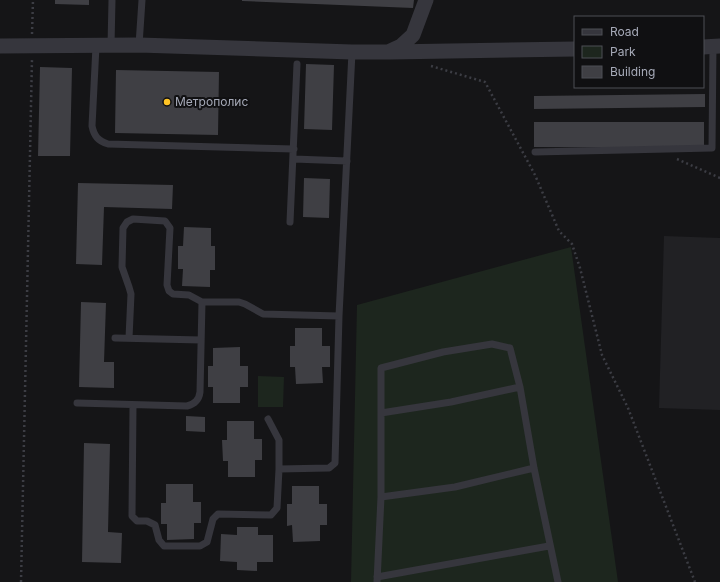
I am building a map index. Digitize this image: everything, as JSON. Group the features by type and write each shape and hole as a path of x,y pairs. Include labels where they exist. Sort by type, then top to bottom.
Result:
{"street":[{"path":"388,52 400,46 413,35 426,0"},
{"path":"0,46 32,47 139,45 352,52 574,49"}],"lane":[{"path":"112,0 103,46 92,126 94,135 100,142 108,144 294,149"},
{"path":"139,45 142,0"},
{"path":"535,152 712,148 712,46"},
{"path":"279,469 329,468 335,463 339,316 352,52"},
{"path":"290,222 294,159 297,64"},
{"path":"294,159 347,161"},
{"path":"129,338 130,294 122,267 123,228 127,222 133,219 165,221 168,223 170,228 167,285 173,294 189,295 202,302 240,302 267,315 339,316"},
{"path":"77,404 187,406 194,404 199,398 200,392 202,302"},
{"path":"115,338 201,340"},
{"path":"549,546 377,580 381,497 381,368 443,352 492,344 510,348 520,387 549,546 558,582"},
{"path":"381,413 451,402 520,387"},
{"path":"133,406 132,516 137,520 147,520 154,525 158,540 164,546 200,546 207,542 213,519 218,514 271,515 277,508 279,440 268,419"},
{"path":"381,497 455,487 534,468"}],"path":[{"path":"21,582 33,0"},
{"path":"425,64 485,82 535,175 559,230 572,244 580,268 602,355 628,408 695,582"},
{"path":"657,150 720,178"}],"shaded area":[{"path":"664,236 720,238 720,410 659,408"}],"green space":[{"path":"571,247 618,582 351,582 357,305"},
{"path":"258,376 284,377 283,407 258,407"}],"building":[{"path":"55,0 89,0 89,5 55,4"},
{"path":"242,0 414,0 413,8"},
{"path":"306,64 334,65 332,130 304,129"},
{"path":"40,67 72,68 70,156 38,156"},
{"name":"Метрополис","path":"116,70 219,72 218,135 115,133"},
{"path":"705,94 705,107 534,109 534,96"},
{"path":"534,122 704,122 704,148 534,147"},
{"path":"304,178 330,179 329,218 303,217"},
{"path":"78,183 173,185 172,209 104,207 102,265 76,264"},
{"path":"184,227 211,228 211,246 215,246 215,270 210,270 210,287 182,286 183,269 178,269 178,246 183,246"},
{"path":"81,302 106,303 104,362 114,362 114,388 79,387"},
{"path":"295,328 322,328 322,346 330,346 330,367 322,367 323,383 296,384 295,367 290,367 290,346 295,346"},
{"path":"240,347 240,366 248,366 248,387 240,387 240,403 213,403 213,387 208,387 208,366 213,366 213,348"},
{"path":"186,416 205,417 205,432 186,431"},
{"path":"227,421 254,421 254,439 262,439 262,460 255,460 255,477 228,477 228,461 223,461 222,440 227,440"},
{"path":"84,443 110,444 108,532 122,533 121,563 82,562"},
{"path":"166,484 193,484 193,502 201,502 201,523 194,523 194,539 167,540 167,524 161,524 161,503 166,503"},
{"path":"292,486 319,486 319,504 327,504 327,525 320,525 320,541 293,542 292,525 287,526 287,504 292,504"},
{"path":"237,527 258,527 258,535 273,535 273,562 257,562 257,571 237,570 237,562 220,561 221,534 237,535"}],"place":[{"name":"Метрополис","path":"167,102"}]}
